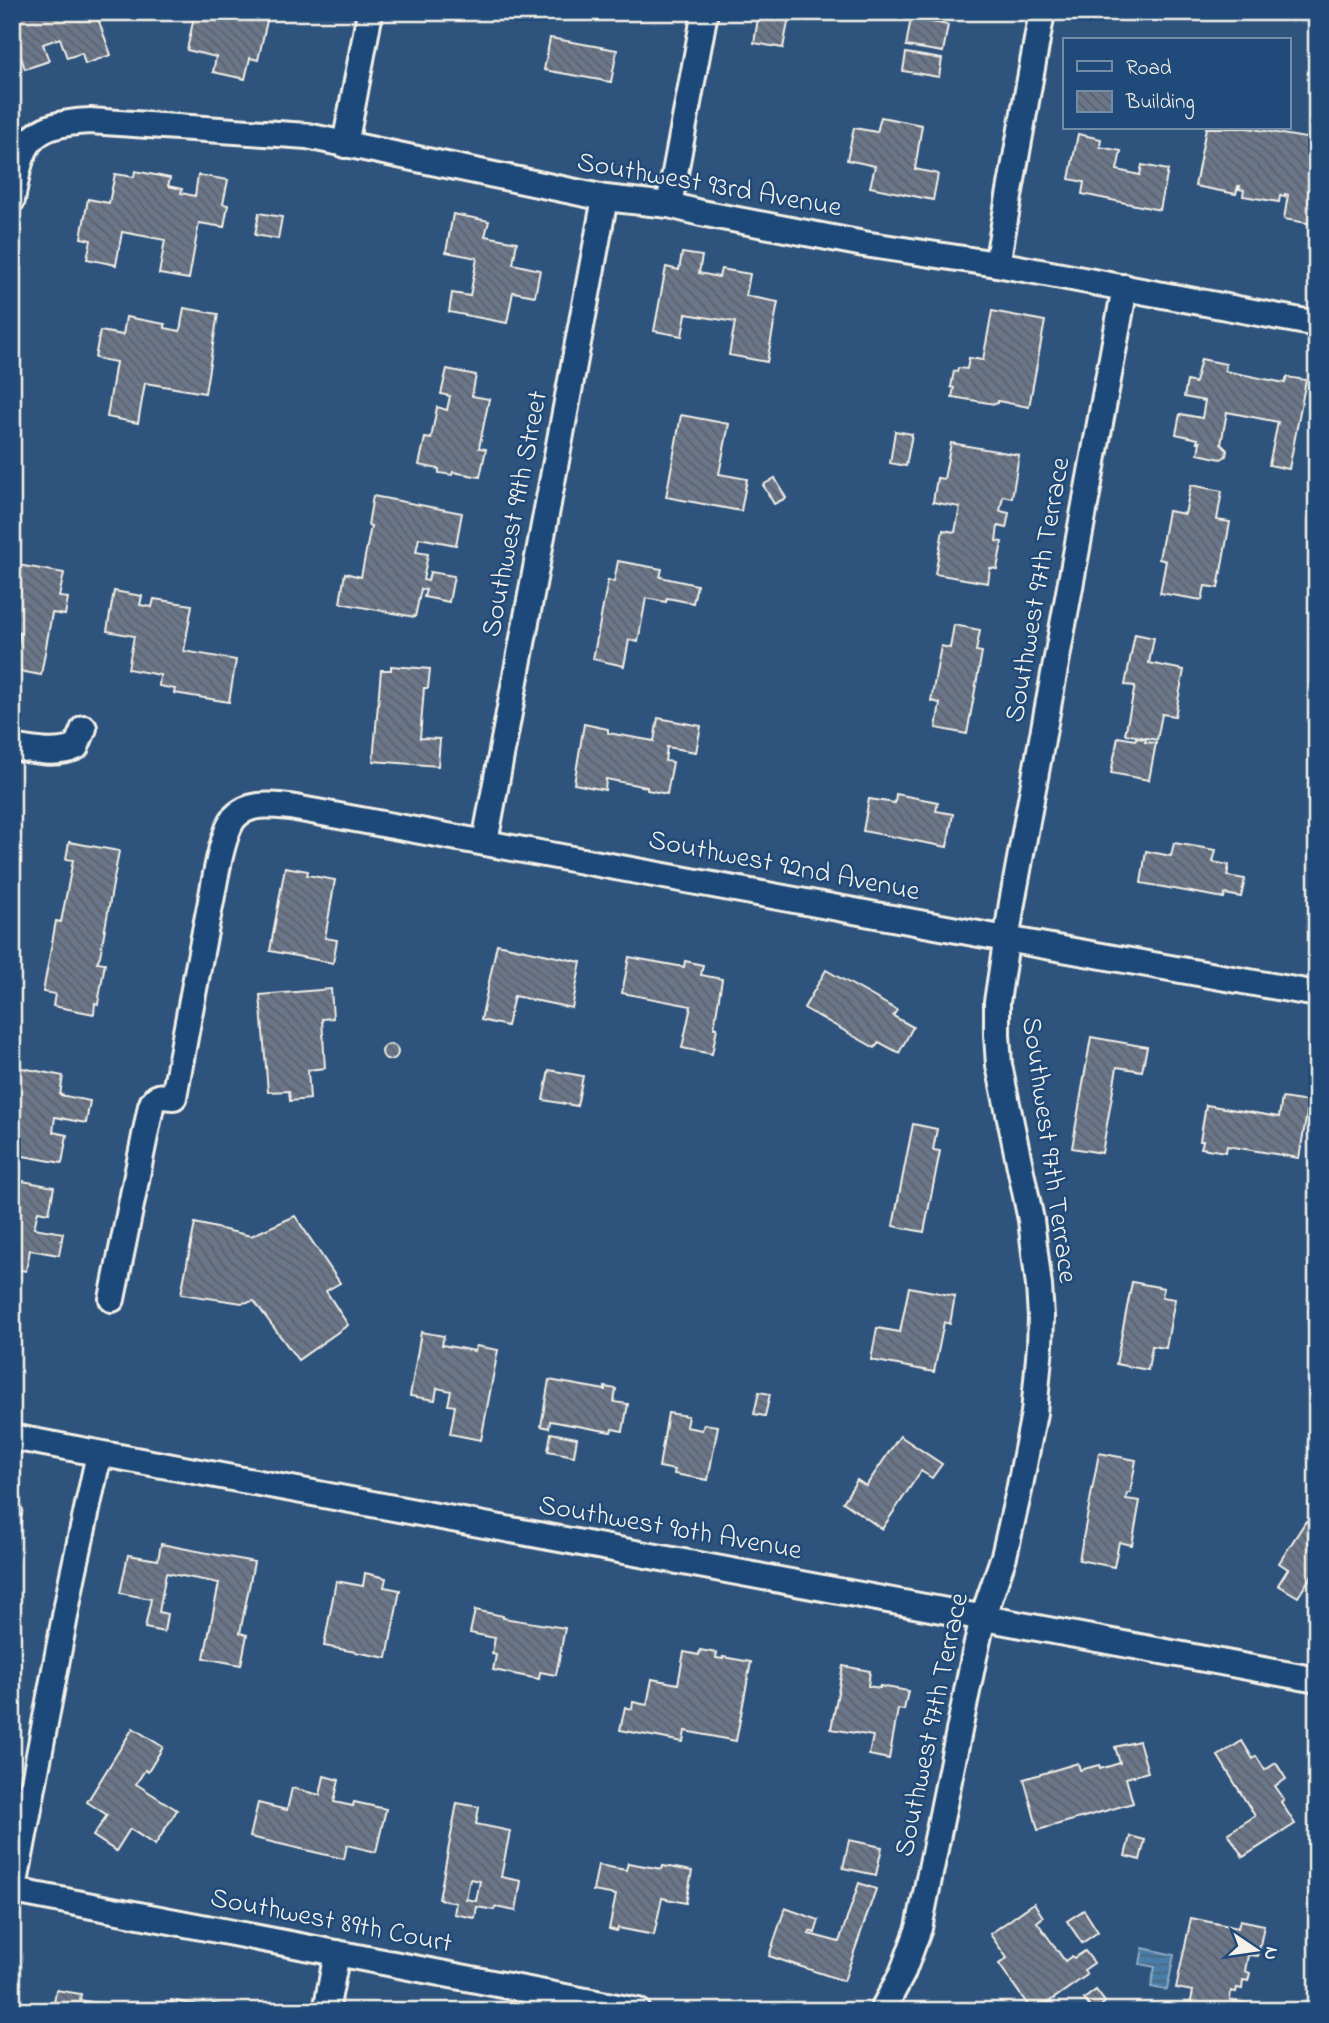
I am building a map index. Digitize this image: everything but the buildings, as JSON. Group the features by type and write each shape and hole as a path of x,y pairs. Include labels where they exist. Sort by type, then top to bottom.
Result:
{"street":[{"path":"345,145 370,12"},
{"path":"669,205 705,12"},
{"path":"997,264 1042,12"},
{"name":"Southwest 93rd Avenue","path":"12,200 18,170 32,139 39,132 63,123 90,121 307,136 605,198 669,205 864,244 997,264 1317,324"},
{"name":"Southwest 99th Street","path":"485,842 605,198"},
{"name":"Southwest 97th Terrace","path":"882,2011 902,1974 919,1928 983,1617 1004,1556 1034,1413 1040,1346 1039,1286 1031,1220 999,1065 997,1002 1006,939 1125,288"},
{"path":"12,747 44,752 68,750 76,747 84,728"},
{"name":"Southwest 92nd Avenue","path":"112,1299 150,1106 158,1096 174,1097 218,867 234,819 253,806 290,807 1317,994"},
{"name":"Southwest 90th Avenue","path":"12,1437 1317,1680"},
{"path":"14,1881 99,1454"},
{"name":"Southwest 89th Court","path":"14,1881 337,1953 638,2011"},
{"path":"326,2011 337,1953"}],"water":[{"path":"1143,1948 1174,1955 1167,1990 1151,1987 1155,1967 1140,1964"}]}
